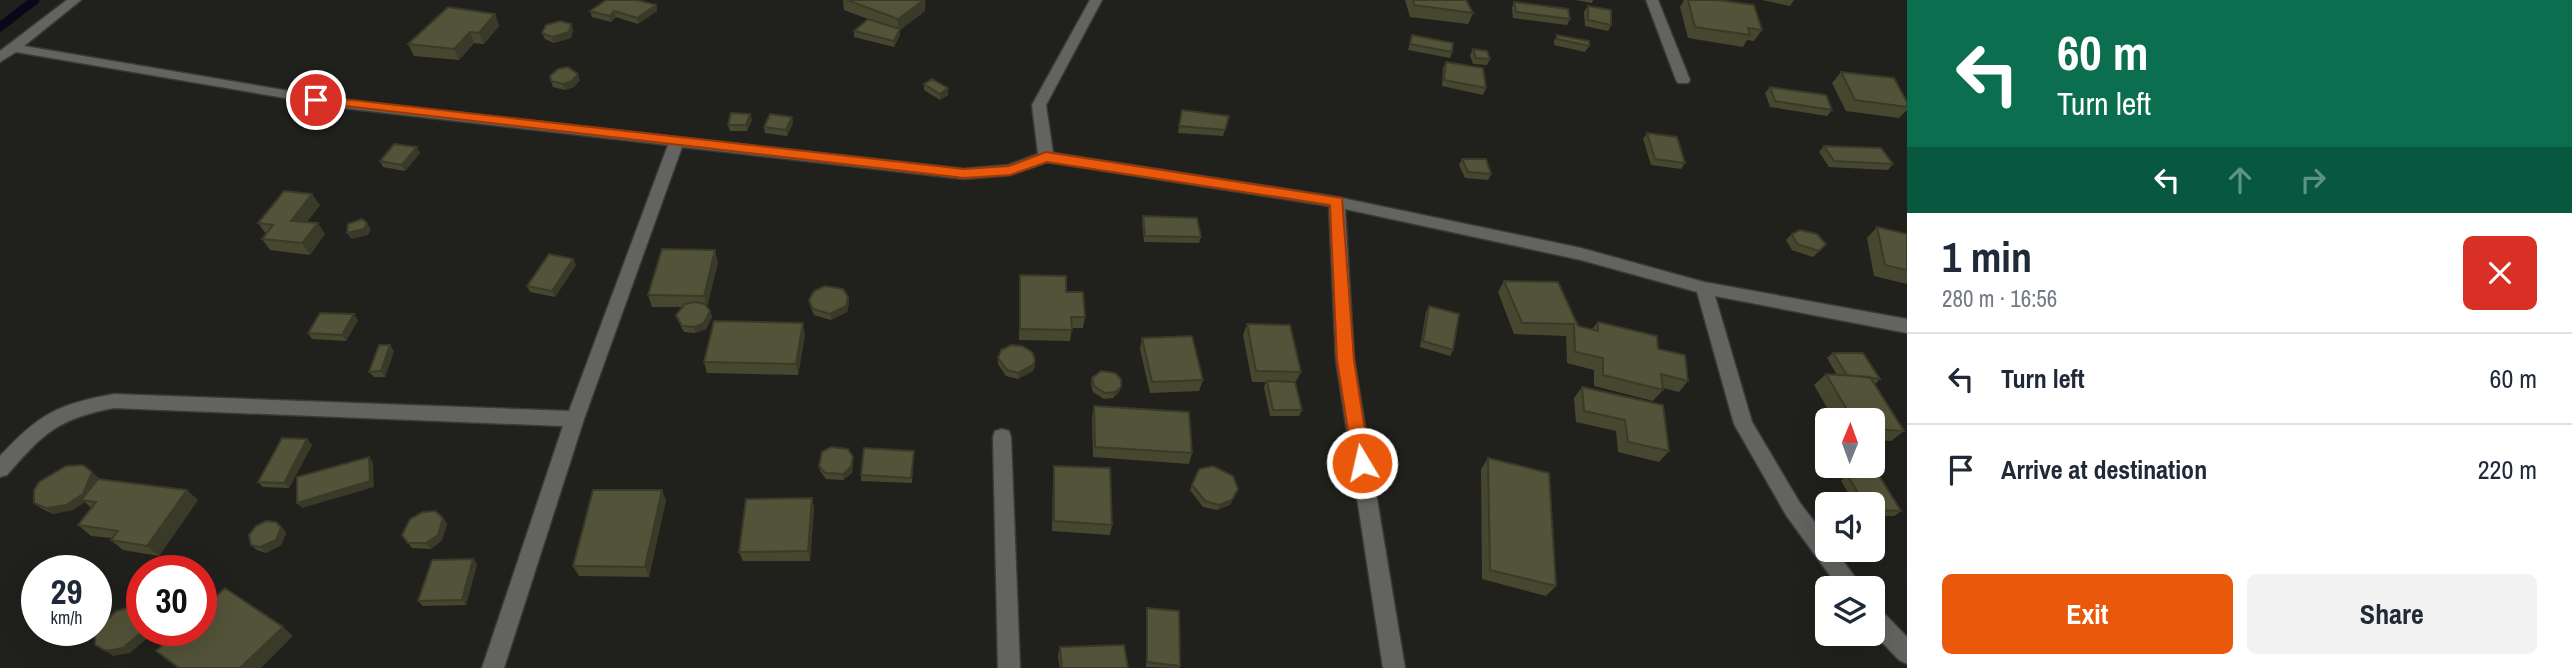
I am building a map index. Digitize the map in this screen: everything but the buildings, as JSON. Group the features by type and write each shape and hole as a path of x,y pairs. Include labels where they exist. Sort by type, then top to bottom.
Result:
{"street":[{"path":"0,58 75,0"},
{"path":"1046,157 1039,105 1096,0"},
{"path":"1652,0 1683,80"},
{"path":"13,48 344,104 964,174 1010,170 1046,157 1337,202 1581,254 1704,288 1907,326"},
{"path":"493,668 575,419 677,141"},
{"path":"1337,202 1345,360 1394,668"},
{"path":"1704,288 1743,425 1793,509 1843,576"},
{"path":"0,469 41,424 71,408 114,401 575,419"},
{"path":"1002,437 1009,668"},
{"path":"1885,630 1907,653"}],"waterway":[{"path":"0,27 35,0"}],"route":[{"path":"316,100 964,174 1010,170 1046,157 1337,202 1345,360 1362,463"}]}
